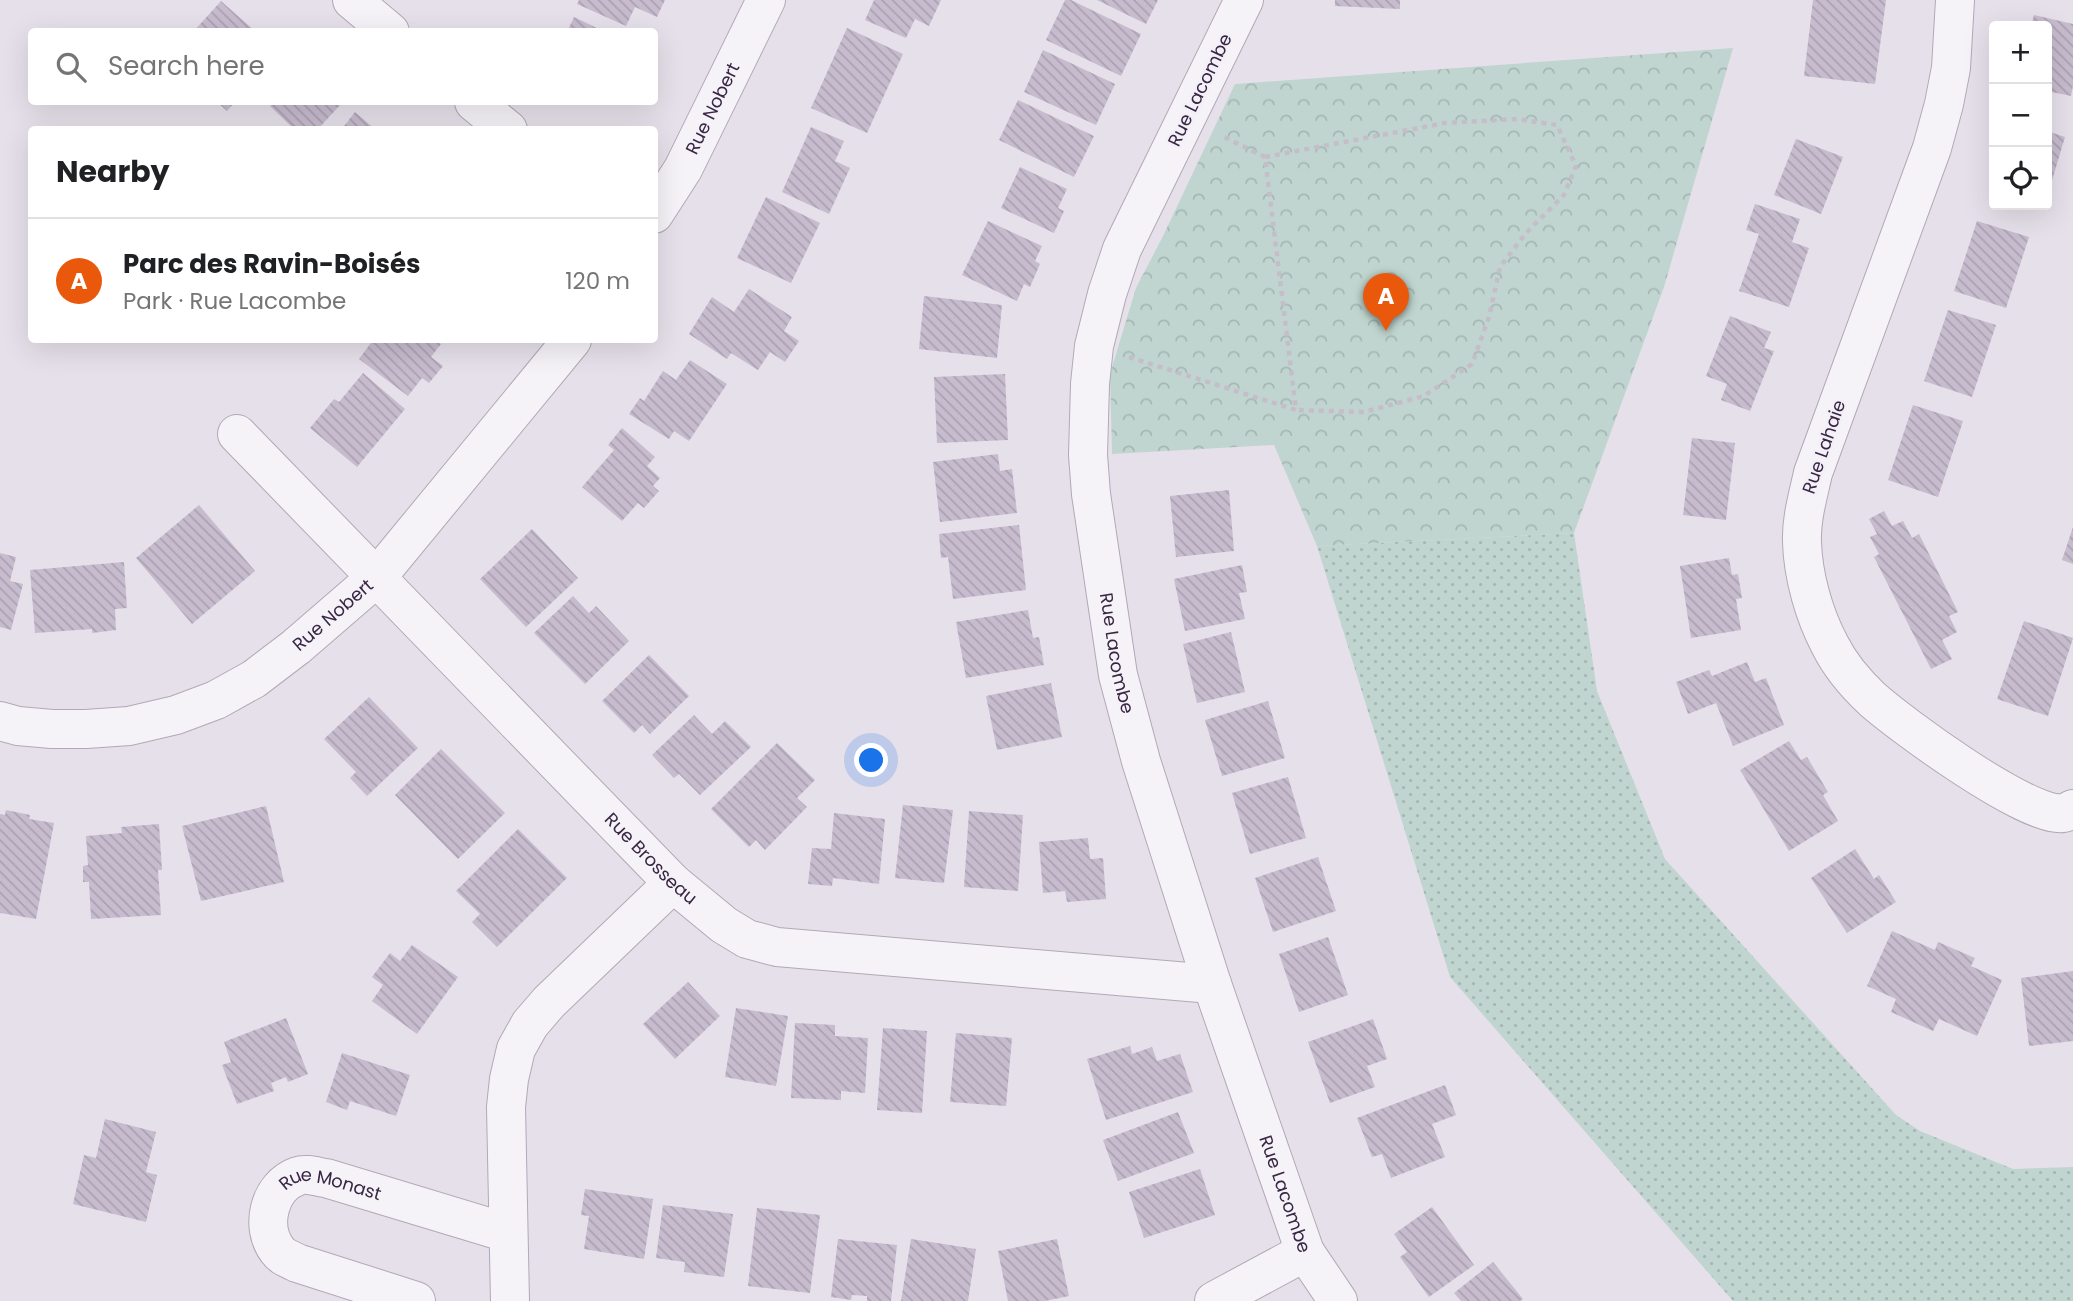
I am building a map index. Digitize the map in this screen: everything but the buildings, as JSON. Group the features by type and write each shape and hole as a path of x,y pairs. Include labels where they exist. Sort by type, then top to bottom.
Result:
{"street":[{"path":"352,0 385,28"},
{"name":"Rue Nobert","path":"658,208 682,169 766,0"},
{"name":"Rue Lacombe","path":"1244,0 1122,249 1094,346 1088,455 1091,494 1118,676 1141,761 1212,984 1305,1252 1338,1301"},
{"name":"Rue Lahaie","path":"1955,0 1951,68 1944,103 1931,148 1814,473 1804,507 1801,541 1804,562 1815,608 1829,644 1848,675 1873,700 1951,759 1994,786 2038,808 2063,814 2073,809"},
{"path":"478,105 503,126"},
{"name":"Rue Nobert","path":"0,721 18,726 52,729 118,727 176,715 216,700 254,679 296,648 377,578 570,343"},
{"name":"Rue Brosseau","path":"237,434 673,883 724,925 747,939 777,947 1212,984"},
{"path":"510,1301 506,1107 516,1049 530,1024 549,1002 673,883"},
{"name":"Rue Monast","path":"416,1301 297,1263 280,1254 271,1241 267,1221 272,1200 285,1184 300,1175 326,1178 508,1233"},
{"path":"1214,1301 1305,1252"}],"path":[{"path":"1094,346 1296,410 1364,412 1424,396 1472,364 1489,317 1500,267 1526,233 1564,195 1576,166 1557,125 1517,118 1445,123 1265,157 1186,119"},
{"path":"1265,157 1296,410"}],"green space":[{"path":"1733,48 1664,287 1574,533 1317,546 1274,445 1112,454 1110,374 1136,288 1235,84"},
{"path":"1574,533 1597,691 1665,859 1896,1115 1920,1131 2013,1169 2073,1167 2073,1301 1733,1301 1450,977 1317,546"}],"place":[{"name":"Parc des Ravin-Boisés","path":"1386,331"}]}
